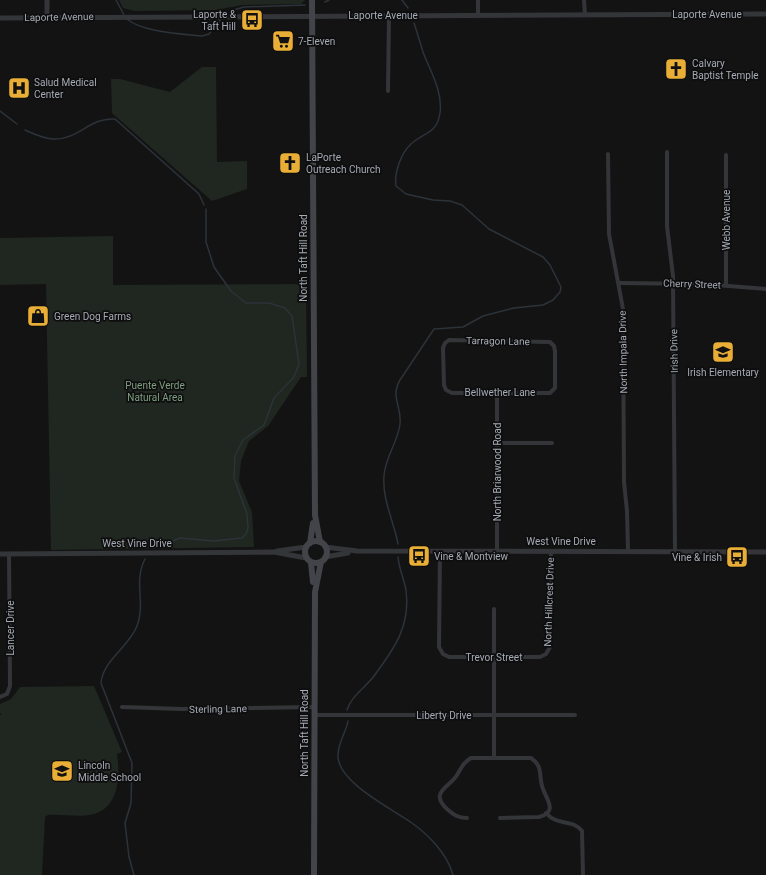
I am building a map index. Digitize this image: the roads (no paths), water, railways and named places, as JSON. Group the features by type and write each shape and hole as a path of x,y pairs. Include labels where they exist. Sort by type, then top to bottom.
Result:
{"main road":[{"name":"North Taft Hill Road","path":"312,0 315,515 320,542"},
{"name":"North Taft Hill Road","path":"308,545 315,515"},
{"name":"West Vine Drive","path":"308,545 320,542"},
{"path":"308,545 306,558 311,563 321,562 326,557 325,548 320,542"},
{"name":"North Taft Hill Road","path":"315,592 321,562"},
{"name":"North Taft Hill Road","path":"311,563 315,592 314,875"}],"street":[{"path":"47,0 47,17"},
{"path":"478,0 478,15"},
{"path":"584,0 585,15"},
{"name":"Laporte Avenue","path":"0,18 120,16 766,14"},
{"path":"388,91 389,15"},
{"name":"Irish Drive","path":"667,152 666,226 673,268 675,551"},
{"name":"North Impala Drive","path":"608,154 608,234 623,309 624,482 627,512 628,551"},
{"name":"Webb Avenue","path":"726,155 726,286"},
{"name":"Cherry Street","path":"619,283 673,283 766,289"},
{"name":"Tarragon Lane","path":"446,390 444,385 445,343 449,340 546,340 552,343 555,351 555,383 553,391"},
{"name":"Bellwether Lane","path":"446,390 452,393 545,393 553,391"},
{"name":"North Briarwood Road","path":"497,392 497,551"},
{"path":"497,443 552,443"},
{"name":"West Vine Drive","path":"274,552 308,545"},
{"name":"West Vine Drive","path":"325,548 357,551 766,552"},
{"name":"West Vine Drive","path":"326,557 357,551"},
{"name":"Trevor Street","path":"440,551 439,647 442,653 449,656 494,657 540,657 547,653"},
{"name":"North Hillcrest Drive","path":"547,653 550,647 551,551"},
{"name":"West Vine Drive","path":"0,554 274,552 306,558"},
{"name":"Lancer Drive","path":"0,697 7,694 10,686 9,554"},
{"path":"494,608 494,758"},
{"name":"Sterling Lane","path":"122,707 182,709 314,707"},
{"name":"Liberty Drive","path":"314,715 575,715"},
{"path":"467,818 455,816 440,802 440,795 457,775 464,762 471,758 526,757 536,761 541,771 542,787 550,801 550,808 546,814 539,817 500,818"},
{"path":"546,814 554,820 571,823 578,826 582,831 583,875"}],"waterway":[{"path":"116,0 124,15"},
{"path":"325,2 329,0"},
{"path":"402,0 408,8"},
{"path":"230,11 244,7 305,5"},
{"path":"126,18 133,23 151,29 202,36 209,34 221,19"},
{"path":"398,544 386,502 384,476 387,462 399,431 400,418 396,392 400,380 434,329 463,327 483,316 514,308 543,305 553,300 560,292 561,287 550,265 543,257 489,229 462,205 450,201 433,200 406,194 396,186 397,169 407,148 433,129 440,113 440,97 438,89 423,52 414,23"},
{"path":"0,111 17,124"},
{"path":"25,130 39,136 54,139 70,136 98,121 115,119 199,194 204,205"},
{"path":"157,548 180,538 214,541 242,538 246,534 248,528 247,514 234,478 235,456 243,440 264,425 274,398 294,377 299,364 292,316 285,308 269,303 246,303 231,291 214,267 206,242 206,209"},
{"path":"347,710 352,700 371,680 388,656 403,626 407,603 406,590 398,557"},
{"path":"134,875 129,857 125,823 131,803 132,763 101,683 106,667 128,641 137,626 140,609 140,576 145,559"},
{"path":"348,721 338,752 341,766 347,776 378,802 423,831 441,851 453,875"}],"place":[{"name":"Laporte & Taft Hill","path":"252,20"},
{"name":"7-Eleven","path":"283,41"},
{"name":"Calvary Baptist Temple","path":"676,69"},
{"name":"Salud Medical Center","path":"19,88"},
{"name":"LaPorte Outreach Church","path":"290,163"},
{"name":"Green Dog Farms","path":"38,316"},
{"name":"Irish Elementary","path":"723,352"},
{"name":"Vine & Montview","path":"419,556"},
{"name":"Vine & Irish","path":"737,557"},
{"name":"Lincoln Middle School","path":"62,771"}],"park label":[{"name":"Puente Verde Natural Area","path":"155,390"}]}
